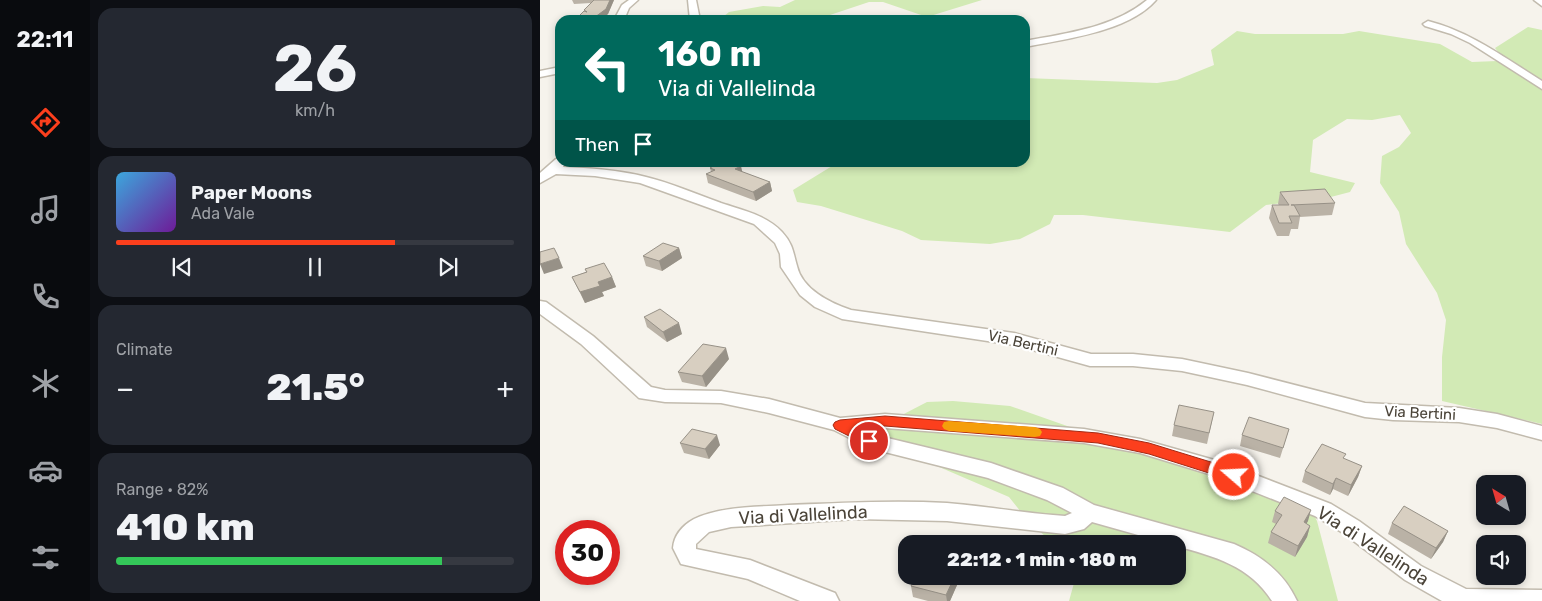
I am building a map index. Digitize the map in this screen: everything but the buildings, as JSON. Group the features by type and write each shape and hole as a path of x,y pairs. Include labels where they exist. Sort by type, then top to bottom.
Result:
{"street":[{"path":"621,15 625,7 634,0"},
{"path":"692,0 694,15"},
{"path":"1030,43 1105,26 1124,18 1152,0"},
{"path":"1538,0 1542,3"},
{"path":"1428,24 1452,31 1473,41 1542,86"},
{"path":"540,74 555,71"},
{"name":"Via Bertini","path":"551,170 594,172 643,180 759,221 772,231 785,246 791,271 810,296 827,308 853,317 1014,339 1045,346 1090,360 1134,360 1182,365 1248,379 1365,410 1393,413 1459,415 1497,421 1542,433"},
{"name":"Via di Vallelinda","path":"540,306 587,340 646,393 658,396 710,397 740,400 769,406 840,425 869,441 976,466 1042,488 1088,512 1234,554 1252,563 1267,575 1284,601"},
{"name":"Via di Vallelinda","path":"840,425 885,421 1065,434 1111,440 1149,448 1218,469 1323,510 1351,527 1419,577 1465,600 1542,601"},
{"name":"Via di Vallelinda","path":"827,601 750,570 689,558 684,554 683,548 686,539 694,531 711,522 747,516 806,512 878,510 954,513 1065,525 1076,523 1088,512"}],"green space":[{"path":"795,0 982,0 933,15 921,15 883,2 869,2 830,15 725,15 729,12 763,6 780,7"},
{"path":"1528,27 1542,30 1542,82 1503,58 1495,48"},
{"path":"1237,31 1255,34 1343,34 1359,31 1440,44 1472,62 1497,61 1542,88 1542,424 1442,401 1442,357 1446,320 1437,293 1406,244 1399,212 1380,183 1382,156 1399,147 1411,133 1400,115 1372,120 1347,119 1313,140 1310,172 1355,183 1350,192 1327,198 1266,205 1230,232 1083,215 1054,215 1050,224 1020,239 990,244 921,240 902,231 821,206 797,202 793,190 830,167 1030,167 1030,78 1157,83 1177,80 1214,65 1211,50"},
{"path":"953,401 1010,406 1087,433 1191,453 1238,467 1305,497 1317,521 1338,601 1069,601 1073,585 1186,585 1186,535 1044,535 1029,522 1009,497 902,451 869,432 927,402"}],"slow traffic":[{"path":"949,426 1035,432"}],"route":[{"path":"869,441 840,425 885,421 1075,435 1149,448 1234,475"}]}
